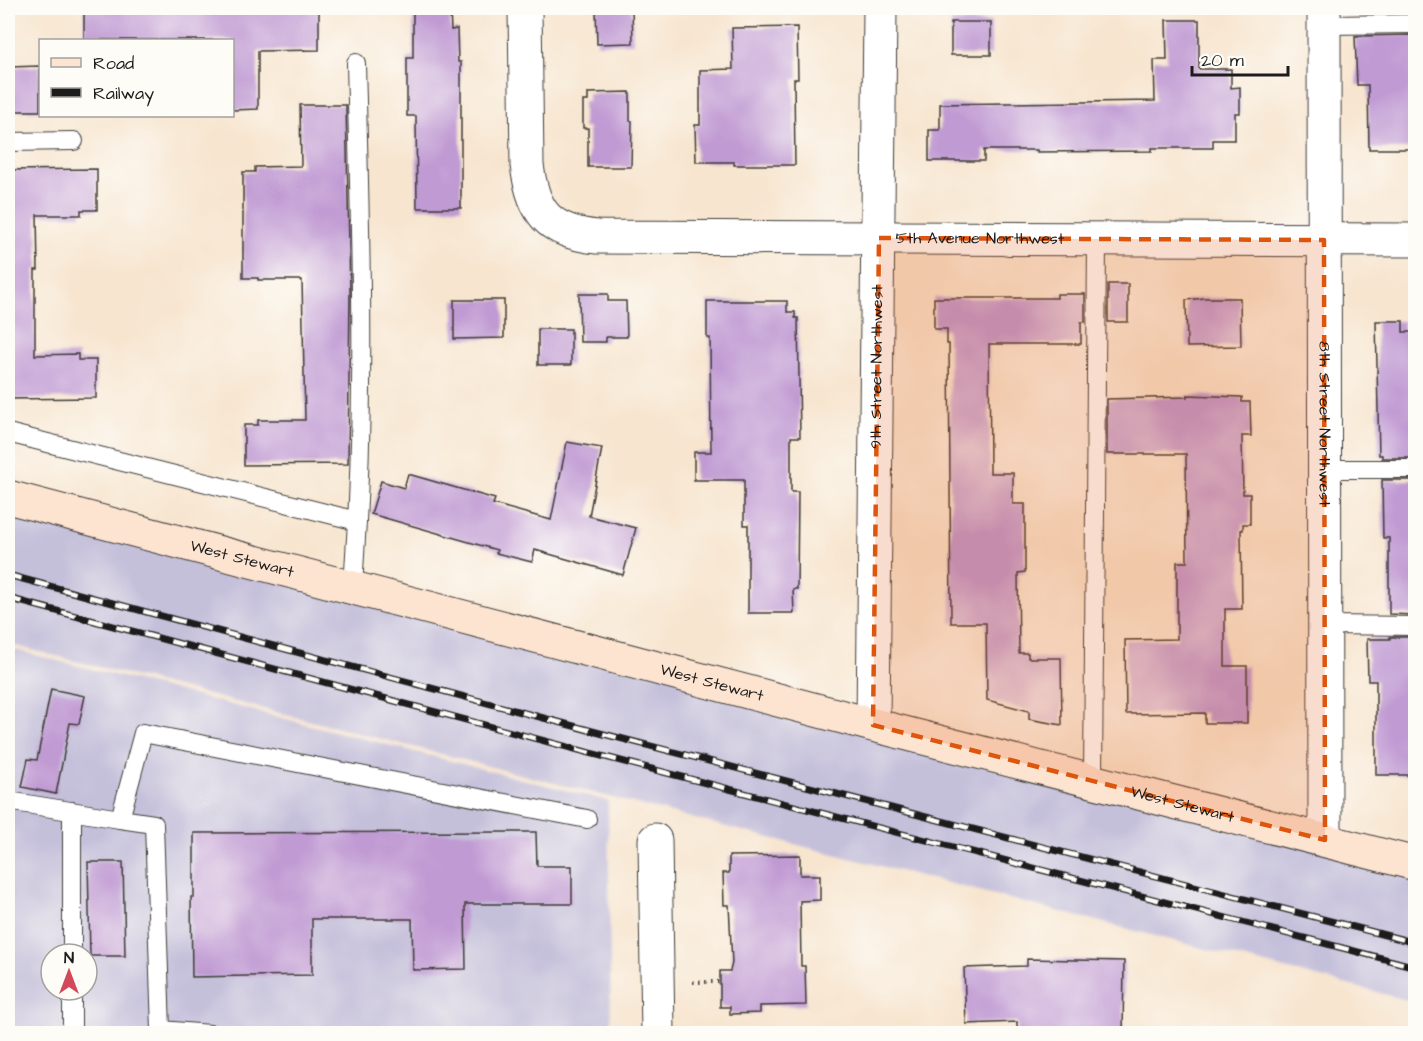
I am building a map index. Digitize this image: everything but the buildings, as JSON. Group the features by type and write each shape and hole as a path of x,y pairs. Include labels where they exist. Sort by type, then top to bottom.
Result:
{"street":[{"name":"5th Avenue Northwest","path":"525,8 527,165 530,186 549,222 566,232 597,237 1416,240"},
{"name":"9th Street Northwest","path":"873,725 880,8"},
{"name":"8th Street Northwest","path":"1324,16 1325,840"},
{"name":"West Stewart","path":"8,497 873,725 1416,864"},
{"path":"655,840 658,1034"}],"lane":[{"path":"1324,16 1416,24"},
{"path":"353,588 361,447 362,316 356,63"},
{"path":"8,142 74,141"},
{"path":"1093,781 1097,239"},
{"path":"8,433 357,522"},
{"path":"1326,469 1416,469"},
{"path":"1326,625 1416,626"},
{"path":"120,819 143,733 587,819"},
{"path":"8,801 154,824 161,1030 210,1034"},
{"path":"72,811 72,942"},
{"path":"72,1002 72,1034"}],"path":[{"path":"693,982 720,982"}],"highlighted area":[{"path":"879,238 1324,240 1325,840 873,725"}],"shaded area":[{"path":"8,497 1415,864 1415,1002 8,644"},
{"path":"8,648 608,801 611,1033 8,1033"}],"railway":[{"path":"8,575 596,732 1416,943"},
{"path":"8,598 590,753 1416,967"}]}
